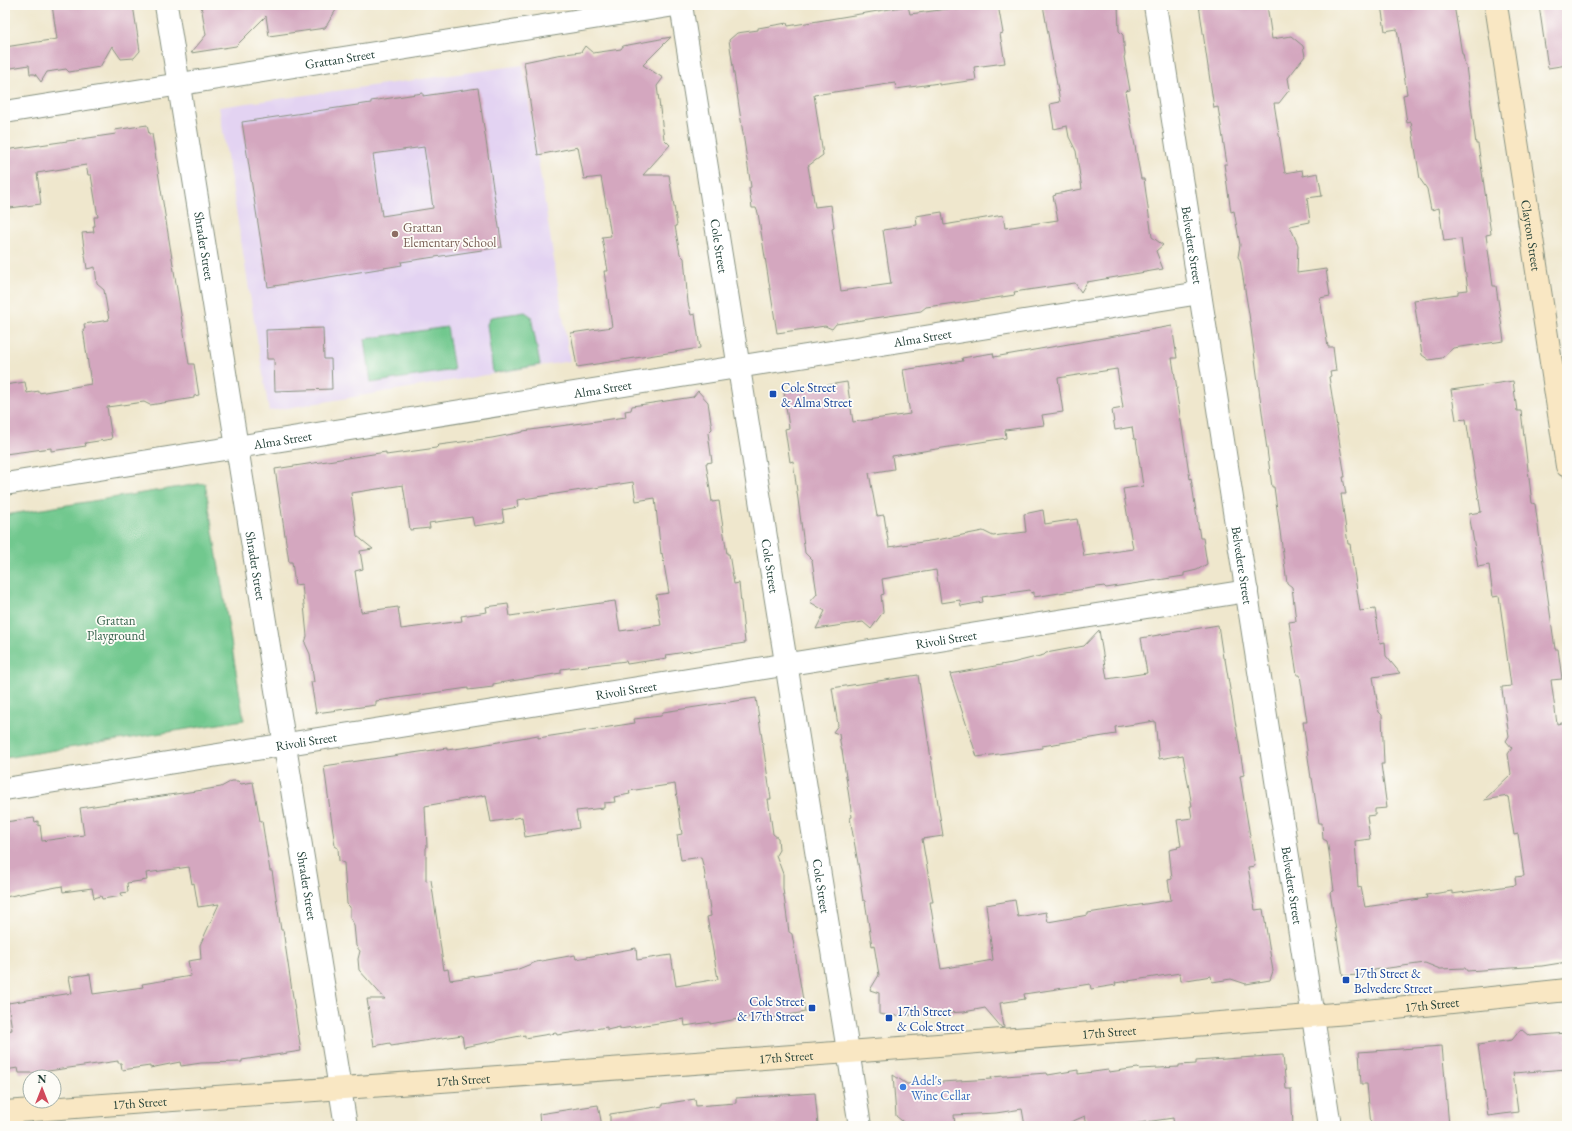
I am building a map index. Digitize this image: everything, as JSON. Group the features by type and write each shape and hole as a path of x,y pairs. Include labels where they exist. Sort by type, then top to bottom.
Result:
{"main road":[{"name":"Clayton Street","path":"1496,5 1567,466"},
{"name":"17th Street","path":"5,1112 849,1052 1313,1016 1567,990"}],"street":[{"name":"Shrader Street","path":"166,5 346,1126"},
{"name":"Grattan Street","path":"5,112 675,5"},
{"name":"Cole Street","path":"681,5 860,1126"},
{"name":"Belvedere Street","path":"1155,5 1330,1126"},
{"name":"Alma Street","path":"5,484 1200,293"},
{"name":"Rivoli Street","path":"5,789 1247,590"}],"shaded area":[{"name":"Grattan Elementary School","path":"523,65 570,361 269,411 219,107"}],"green space":[{"path":"525,312 531,316 540,365 493,373 487,324 491,317"},
{"path":"447,327 454,370 371,383 365,339"},
{"name":"Grattan Playground","path":"205,483 244,720 5,758 5,515"}],"building":[{"path":"52,5 133,5 140,51 134,58 121,59 112,46 100,67 69,72 66,69 47,72 41,82 35,74 30,74 29,65 5,69 5,47 57,39"},
{"path":"201,5 339,5 325,28 269,36 266,16 236,46 191,53 206,35"},
{"path":"998,5 1003,33 1000,34 1005,63 974,67 976,80 896,89 895,83 814,95 823,155 808,166 815,207 831,205 834,228 832,229 841,291 891,284 883,230 917,225 916,216 942,212 944,225 1003,215 1005,228 1058,220 1053,196 1056,195 1055,194 1082,189 1076,151 1069,137 1067,126 1054,129 1050,104 1060,102 1043,5 1118,5 1119,31 1123,35 1124,57 1130,90 1125,91 1141,179 1144,179 1152,237 1163,245 1156,251 1163,269 1087,282 1081,292 1075,283 1014,292 1015,295 926,307 921,311 836,324 832,329 825,326 777,333 758,213 756,208 752,208 749,188 751,187 729,40 737,33 758,30 758,28 787,23 788,26 908,6 910,14"},
{"path":"1199,5 1267,5 1272,39 1291,36 1303,46 1305,56 1288,78 1290,89 1279,103 1274,103 1285,173 1302,170 1303,176 1318,173 1322,196 1307,198 1310,222 1290,226 1298,245 1297,273 1326,269 1330,296 1320,298 1328,347 1333,347 1336,371 1330,372 1331,376 1329,377 1345,477 1343,477 1346,494 1341,494 1360,611 1375,609 1380,643 1385,642 1386,656 1400,673 1373,677 1379,712 1382,715 1384,764 1381,764 1387,808 1375,809 1375,815 1367,816 1370,839 1355,841 1358,888 1361,887 1365,907 1427,898 1426,895 1452,891 1452,894 1516,885 1515,877 1524,876 1518,834 1514,835 1508,796 1484,800 1511,774 1508,754 1512,748 1506,741 1509,736 1502,687 1511,686 1499,596 1493,597 1489,565 1478,567 1469,514 1481,512 1466,419 1456,420 1451,390 1513,381 1517,411 1521,411 1532,503 1535,504 1555,649 1558,649 1562,679 1551,680 1557,724 1567,722 1567,962 1542,966 1467,971 1465,968 1440,969 1425,963 1374,970 1375,974 1343,976 1330,892 1334,891 1329,852 1327,841 1323,839 1322,823 1319,823 1311,778 1303,722 1307,722 1300,675 1297,675 1289,622 1296,621 1292,587 1287,583 1274,487 1272,487 1249,314 1240,260 1238,257 1240,245 1234,211 1231,212 1224,164 1227,164 1218,107 1214,108"},
{"path":"1381,5 1454,5 1462,54 1466,66 1476,144 1478,144 1491,234 1486,235 1493,286 1496,286 1504,341 1453,348 1442,358 1429,360 1422,355 1414,300 1458,294 1458,291 1468,290 1461,239 1444,241 1439,208 1431,210 1427,189 1420,179 1411,122 1407,123 1403,95 1407,94 1397,29 1385,31"},
{"path":"1539,5 1567,5 1567,65 1548,68"},
{"path":"671,37 643,65 663,78 657,86 664,139 670,145 643,175 669,175 680,254 684,258 688,303 691,315 695,314 700,348 577,367 571,333 612,327 604,271 608,271 602,237 611,236 605,199 601,177 584,179 578,147 538,155 524,62 581,52 585,46 593,53 621,49 623,46"},
{"path":"478,88 502,247 401,262 402,265 268,287 242,122 371,103 371,101 423,93 423,96","holes":["424,147 433,208 382,216 373,154"]},
{"path":"147,125 149,134 152,134 189,364 194,364 199,395 194,396 194,398 150,405 144,402 107,407 112,439 85,443 86,446 51,451 51,448 5,454 5,385 25,382 27,393 39,391 39,393 91,384 83,329 85,329 84,324 109,320 104,290 97,284 95,267 87,269 82,233 94,232 94,217 98,217 91,175 88,175 86,165 37,173 41,204 10,208 5,176 5,150 116,134 115,130"},
{"path":"1172,326 1177,358 1172,358 1176,389 1200,538 1203,538 1207,564 1197,570 1184,573 1184,576 1034,597 1034,592 1031,593 1030,590 982,597 983,602 961,606 960,600 941,603 936,570 882,579 884,594 881,595 883,612 871,629 863,622 816,629 825,611 810,602 817,594 812,560 805,553 793,461 790,462 785,429 789,428 784,392 847,382 853,422 910,414 903,370 963,361 962,358 993,353 994,357","holes":["1117,369 1123,408 1112,410 1115,430 1132,427 1134,439 1136,439 1143,486 1123,489 1133,549 1084,556 1077,519 1045,524 1043,510 1024,514 1026,532 993,536 983,531 889,547 884,515 877,516 869,473 894,469 892,456 1006,438 1005,430 1044,425 1042,415 1063,412 1058,378"]},
{"path":"323,328 324,359 331,359 332,389 275,391 274,359 267,359 266,330"},
{"path":"698,391 708,402 712,429 708,433 712,462 706,463 712,502 719,501 727,554 729,554 734,584 739,583 745,643 666,655 667,658 627,664 626,661 561,669 561,673 493,684 493,687 468,690 468,688 376,701 376,705 316,713 311,682 314,682 310,654 305,643 307,636 302,584 295,585 292,562 289,562 275,469 386,452 386,455 436,448 439,445 492,438 523,431 626,417 625,411 631,410 632,406 693,397","holes":["633,482 636,501 655,498 661,554 662,553 669,593 656,595 661,625 620,631 615,601 510,616 508,604 486,607 487,612 461,616 462,621 401,629 398,607 361,612 355,571 363,569 360,551 373,549 357,536 351,493 403,485 410,530 430,528 429,523 472,517 474,526 504,522 502,510 518,507 517,500"]},
{"path":"1218,625 1244,775 1240,776 1255,866 1248,867 1255,910 1263,909 1273,971 1270,980 1246,984 1231,979 1212,982 1211,976 1181,981 1180,973 1115,983 1116,985 1091,989 1090,984 1024,994 1025,999 1000,1003 1004,1027 1002,1028 985,1008 964,1012 912,1015 891,1016 879,1014 879,993 870,990 879,975 874,945 872,946 865,901 863,900 839,734 833,732 838,725 832,688 918,675 943,836 922,839 933,902 930,902 941,969 993,960 986,905 1015,900 1018,917 1046,912 1048,922 1088,915 1088,913 1171,900 1168,880 1172,879 1169,850 1181,846 1177,820 1192,818 1190,806 1192,806 1183,755 1159,759 1155,721 1115,727 1116,734 1042,746 1042,748 977,757 950,674 1012,663 1044,655 1046,653 1084,646 1099,630 1107,679 1147,673 1141,638"},
{"path":"756,698 771,799 768,799 773,834 778,838 779,850 776,855 783,874 783,889 789,932 792,934 805,1012 756,1021 755,1016 710,1024 710,1022 685,1026 684,1019 620,1029 620,1027 607,1030 607,1027 557,1035 556,1033 525,1038 525,1035 464,1047 462,1035 391,1046 390,1043 374,1046 367,999 385,999 359,970 358,959 360,951 356,946 354,925 350,917 350,907 347,904 344,863 339,861 338,848 335,846 324,766 447,748 447,750 476,746 538,735 538,738 635,723 634,719 661,716 663,712","holes":["675,784 682,834 677,835 681,860 701,857 704,869 711,916 707,917 718,979 676,986 671,955 637,960 636,948 576,959 575,955 536,962 516,970 450,980 448,969 444,970 431,880 426,881 427,847 425,806 486,795 491,822 522,817 525,837 579,828 576,811 604,808 604,803 615,802 614,797 630,794 629,791"]},
{"path":"232,781 238,781 241,784 253,782 260,821 262,821 270,871 272,871 281,930 283,930 301,1051 242,1060 242,1062 201,1063 181,1066 180,1062 150,1068 150,1066 122,1070 121,1063 118,1063 118,1061 62,1069 22,1069 22,1073 19,1073 18,1068 5,1070 5,1031 12,1030 8,1003 72,993 69,977 90,974 93,994 143,987 142,984 191,976 188,961 201,959 200,945 219,904 198,907 194,883 192,884 189,867 146,873 147,880 127,883 128,892 121,893 122,896 102,899 101,896 94,898 92,888 63,892 62,886 5,897 5,822 34,818 35,822 38,821 38,826 40,825 42,841 84,835 80,808 221,787"},
{"path":"1521,1029 1529,1036 1567,1033 1567,1069 1513,1073 1518,1112 1488,1116 1478,1045 1512,1040"},
{"path":"1442,1046 1449,1126 1371,1126 1367,1084 1361,1084 1359,1052"},
{"path":"1283,1055 1286,1089 1291,1089 1293,1126 1174,1126 1173,1118 1132,1124 1132,1126 1087,1126 1085,1116 1066,1124 1052,1126 1025,1126 1022,1109 996,1113 954,1115 955,1126 908,1126 896,1116 893,1075 907,1084 992,1079 991,1077 1047,1073 1048,1075 1078,1070 1078,1074 1108,1070 1109,1072 1138,1068 1179,1067 1179,1065 1196,1064 1196,1061"},
{"path":"815,1093 818,1125 813,1126 610,1126 610,1114 663,1106 663,1104 695,1099 696,1106 736,1103 736,1098"},
{"path":"598,1105 602,1126 540,1126 539,1114"}],"place":[{"name":"Grattan Elementary School","path":"395,234"},
{"name":"Cole Street & Alma Street","path":"773,394"},
{"name":"17th Street & Belvedere Street","path":"1346,980"},
{"name":"Cole Street & 17th Street","path":"812,1008"},
{"name":"17th Street & Cole Street","path":"889,1018"},
{"name":"Adel's Wine Cellar","path":"903,1087"}]}
